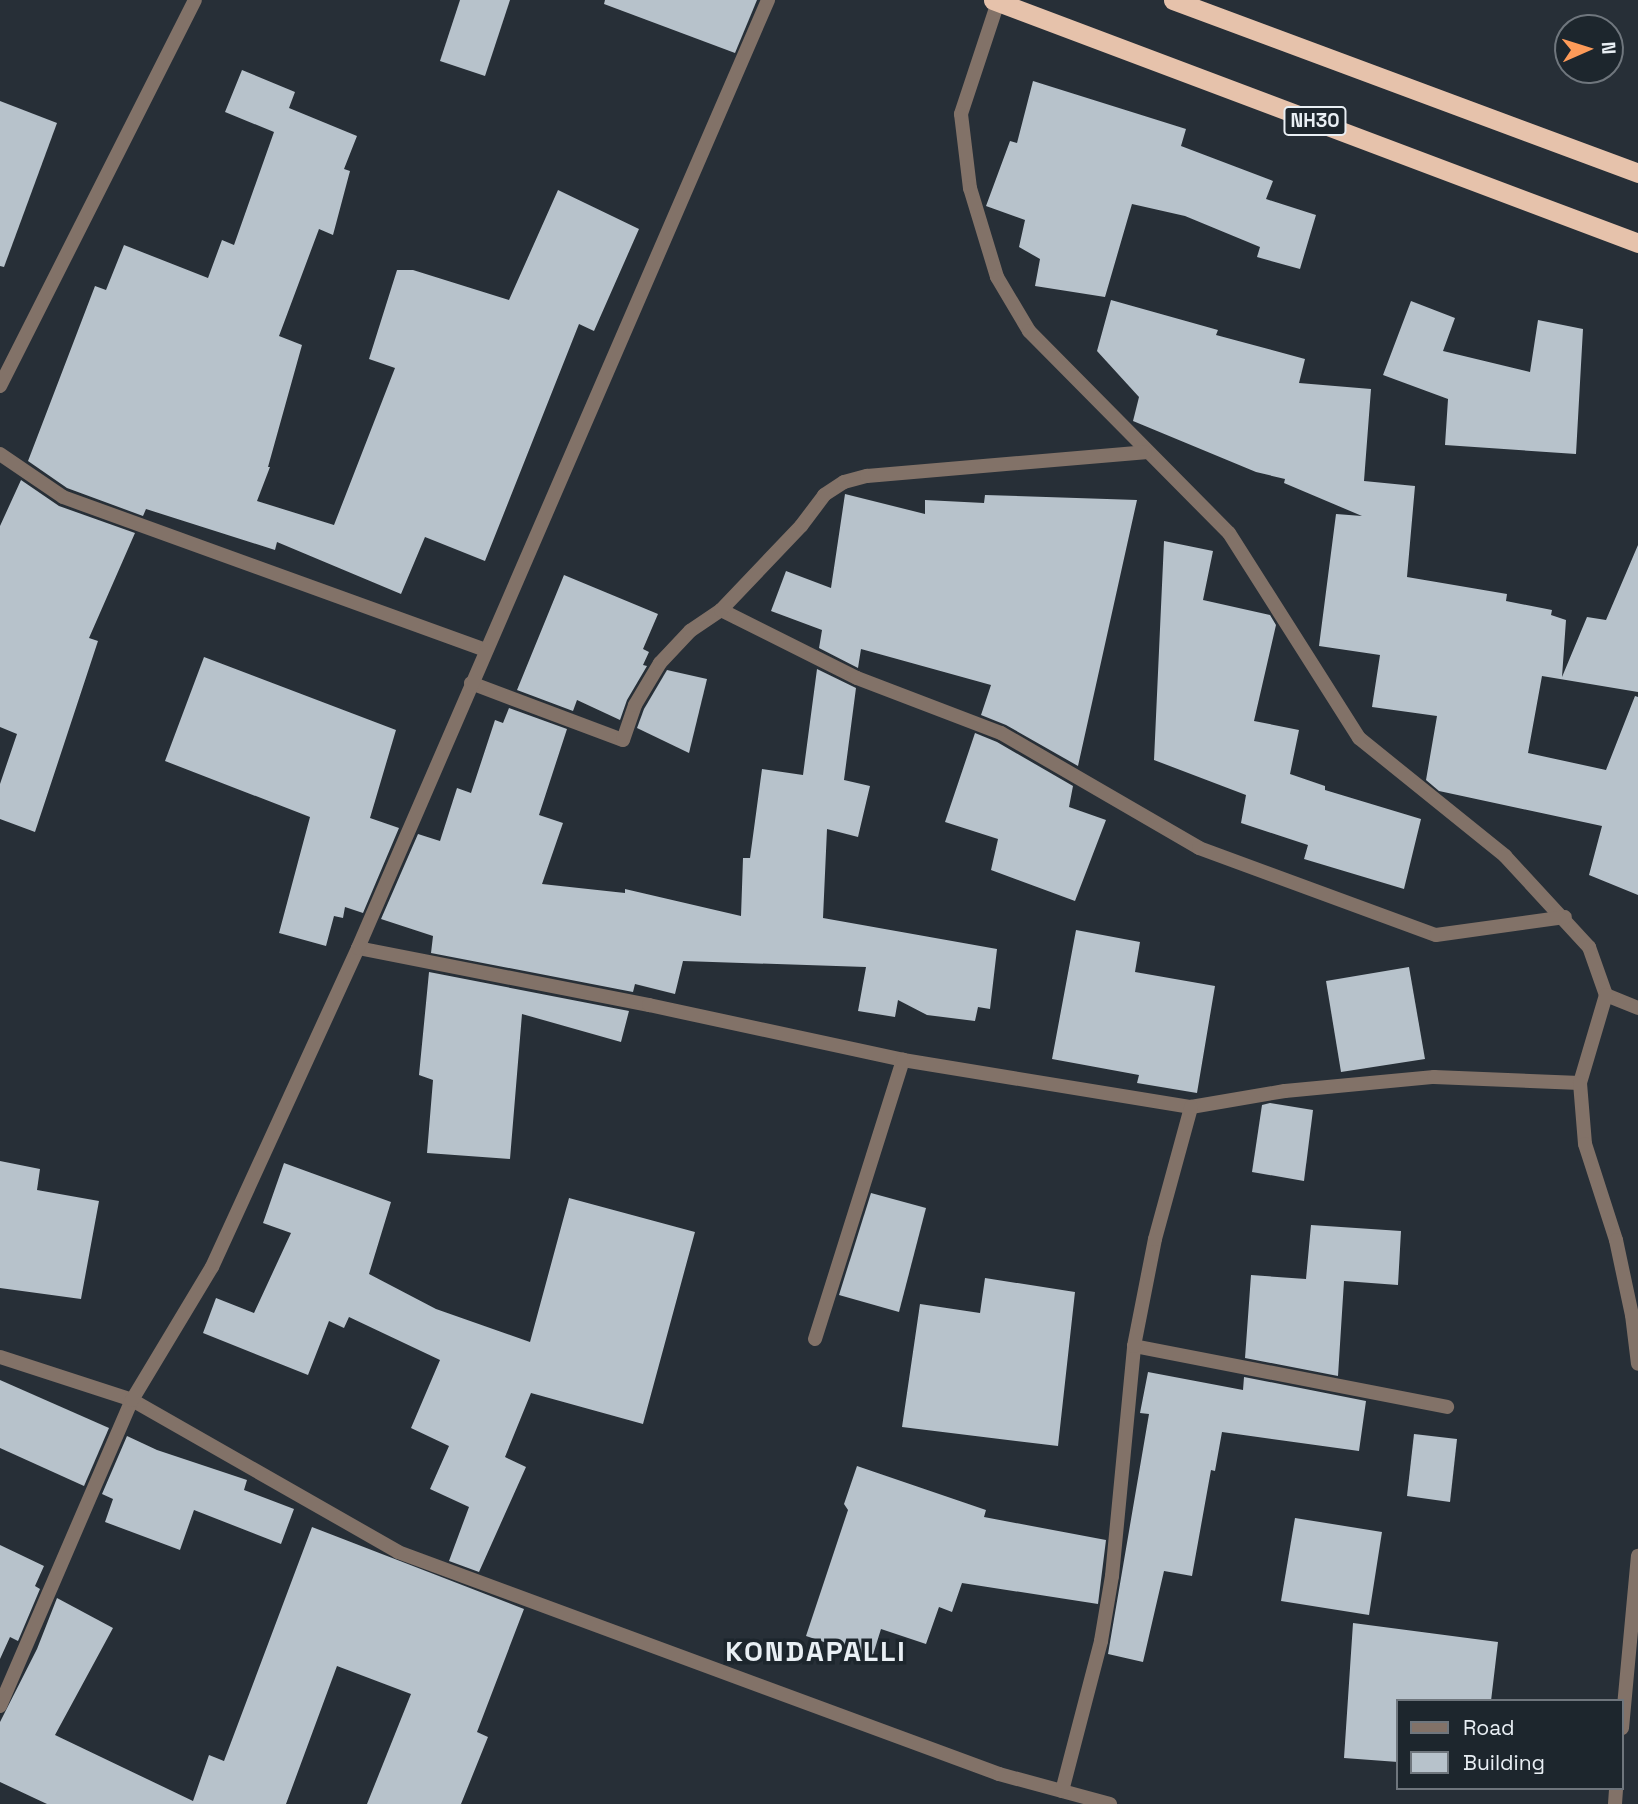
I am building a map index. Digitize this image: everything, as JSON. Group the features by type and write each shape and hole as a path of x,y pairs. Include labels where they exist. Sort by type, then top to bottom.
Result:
{"highway":[{"path":"1173,0 1638,173"},
{"name":"NH30","path":"995,1 1638,243"}],"street":[{"path":"0,386 195,0"},
{"path":"0,1706 132,1400 212,1267 358,947 768,0"},
{"path":"995,1 961,114 970,188 998,277 1029,331 1145,452 1228,533 1359,738 1505,856 1565,917 1589,947 1606,995 1580,1083 1585,1144 1616,1240 1632,1315 1638,1364"},
{"path":"471,683 624,740 635,705 660,663 690,631 722,610 801,526 824,495 844,482 867,476 1145,452"},
{"path":"0,454 62,497 485,650"},
{"path":"722,610 857,678 1001,733 1199,848 1436,935 1565,917"},
{"path":"358,947 649,1004 903,1060 1191,1107 1285,1091 1434,1077 1580,1083"},
{"path":"1606,995 1638,1009"},
{"path":"815,1339 903,1060"},
{"path":"1062,1791 1101,1641 1112,1576 1134,1346 1155,1239 1191,1107"},
{"path":"1134,1346 1447,1406"},
{"path":"0,1357 132,1400 398,1552 999,1774 1110,1804"},
{"path":"1624,1706 1638,1556"}],"building":[{"path":"460,0 510,0 485,76 440,61"},
{"path":"605,0 757,0 735,53 604,4"},
{"path":"242,70 295,92 289,108 357,136 344,169 350,171 333,235 319,229 279,336 302,345 270,467 257,501 334,525 395,368 369,359 397,270 413,270 509,300 558,190 639,229 594,331 579,324 485,561 425,537 401,594 277,542 275,550 146,509 143,516 67,488 28,461 95,286 106,290 124,245 208,278 222,240 234,245 274,132 225,112"},
{"path":"1033,81 1186,129 1181,146 1273,181 1266,199 1316,215 1300,269 1257,257 1260,247 1185,216 1132,204 1105,297 1035,286 1040,259 1019,247 1025,220 986,206 1010,141 1017,143"},
{"path":"0,101 57,123 4,267 0,266"},
{"path":"1111,300 1218,330 1216,335 1305,359 1299,383 1371,389 1364,481 1415,486 1407,577 1507,594 1506,601 1552,610 1551,615 1566,620 1562,677 1587,617 1606,620 1638,545 1638,692 1542,676 1528,753 1606,770 1635,696 1638,697 1638,895 1589,875 1602,826 1439,791 1426,780 1437,716 1372,707 1380,655 1319,646 1336,514 1362,516 1284,483 1285,479 1256,472 1133,421 1139,397 1097,351"},
{"path":"1411,301 1455,318 1443,351 1530,372 1538,320 1583,329 1576,454 1445,445 1448,399 1383,375"},
{"path":"21,480 59,506 135,533 89,638 98,641 35,832 0,819 0,784 17,734 0,727 0,526"},
{"path":"845,494 925,514 925,500 984,503 985,495 1137,500 1078,766 1006,725 981,715 991,685 861,649 858,668 819,648 822,630 771,611 786,571 831,588"},
{"path":"1164,541 1213,551 1203,600 1270,615 1276,625 1254,721 1299,730 1290,774 1325,786 1325,790 1421,819 1404,889 1304,859 1308,845 1241,823 1246,795 1154,760"},
{"path":"564,575 658,614 643,649 649,652 643,665 647,666 627,700 620,720 577,700 573,711 517,690"},
{"path":"204,657 396,730 370,818 399,828 363,913 345,907 343,918 334,916 326,946 279,933 310,817 165,761"},
{"path":"817,669 856,688 844,780 870,786 858,837 827,829 823,918 997,949 990,1009 978,1007 975,1021 927,1015 898,1000 895,1017 858,1011 866,967 683,961 675,994 635,984 633,992 431,953 433,936 381,919 418,834 440,841 457,788 471,793 495,720 503,723 509,708 567,729 539,815 563,823 542,884 625,893 625,889 741,916 743,858 750,858 762,769 803,775"},
{"path":"667,670 707,679 689,753 637,728 644,709"},
{"path":"975,733 997,742 1073,786 1069,807 1106,820 1075,901 991,870 998,839 945,822"},
{"path":"1076,930 1140,942 1135,972 1215,986 1197,1093 1137,1083 1139,1075 1052,1059"},
{"path":"1409,967 1425,1059 1341,1072 1326,981"},
{"path":"429,972 629,1011 621,1042 522,1014 510,1159 427,1153 433,1080 419,1075"},
{"path":"1270,1103 1313,1110 1304,1181 1252,1172 1262,1105"},
{"path":"0,1161 40,1169 37,1190 99,1201 81,1299 0,1288"},
{"path":"284,1163 391,1202 369,1274 436,1309 530,1342 569,1198 695,1232 643,1424 531,1393 505,1457 526,1467 479,1572 449,1561 469,1507 430,1489 449,1446 411,1428 440,1360 349,1317 344,1328 329,1321 308,1375 203,1333 216,1298 254,1313 291,1233 263,1223"},
{"path":"871,1193 926,1208 899,1312 839,1295"},
{"path":"1311,1225 1401,1231 1398,1285 1344,1281 1338,1376 1245,1358 1251,1275 1306,1279"},
{"path":"985,1278 1075,1292 1058,1446 902,1427 920,1304 980,1313"},
{"path":"1148,1372 1243,1390 1244,1377 1366,1401 1359,1451 1222,1432 1215,1471 1211,1470 1192,1576 1164,1571 1143,1662 1108,1654 1149,1414 1140,1413"},
{"path":"0,1380 109,1428 84,1486 0,1448"},
{"path":"1414,1434 1457,1439 1450,1502 1407,1496"},
{"path":"127,1436 157,1450 247,1480 244,1490 294,1509 281,1544 194,1510 180,1550 105,1522 113,1499 102,1494"},
{"path":"857,1466 986,1510 984,1517 1106,1540 1098,1604 962,1583 952,1612 939,1607 926,1644 881,1629 872,1658 806,1636 848,1510 844,1504"},
{"path":"1295,1518 1382,1532 1369,1615 1281,1601"},
{"path":"312,1527 524,1609 477,1732 488,1737 461,1804 367,1804 411,1694 337,1666 286,1804 47,1804 0,1782 0,1722 37,1649 57,1598 113,1628 55,1735 193,1801 209,1755 224,1761"},
{"path":"0,1545 44,1566 35,1586 40,1589 18,1641 10,1637 0,1659"},
{"path":"1353,1623 1498,1642 1491,1699 1396,1699 1396,1762 1344,1758"}],"district":[{"name":"KONDAPALLI","path":"816,1651"}]}
